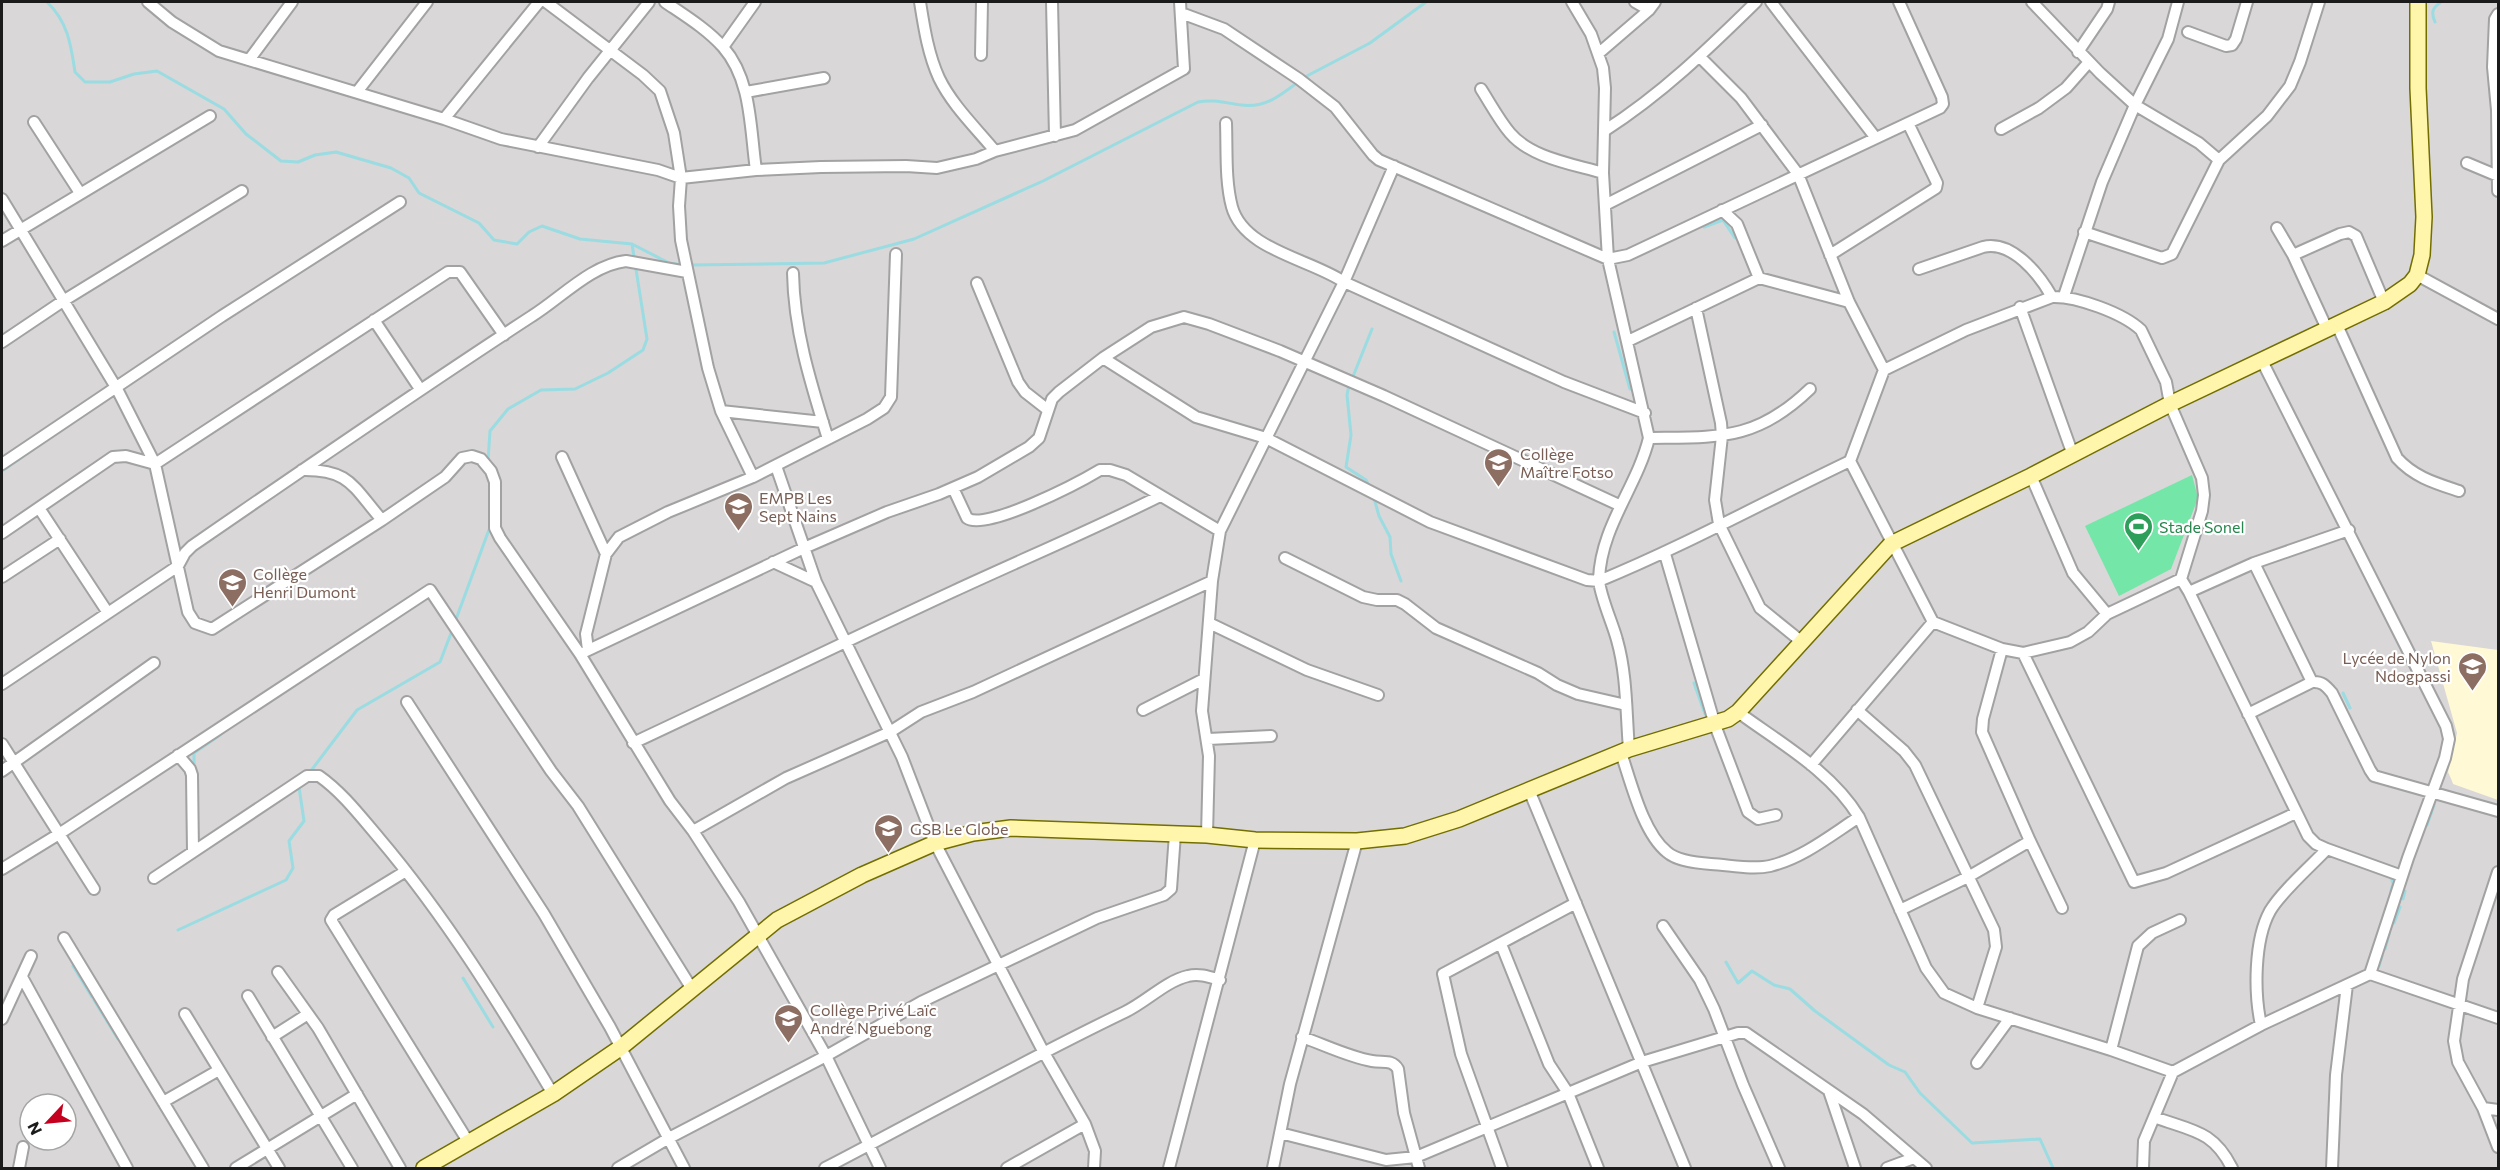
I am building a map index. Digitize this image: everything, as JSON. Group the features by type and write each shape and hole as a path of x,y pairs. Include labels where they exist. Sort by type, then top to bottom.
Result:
{"main road":[{"path":"424,1168 553,1094 620,1048 777,920 862,876 935,843 973,833 1011,828 1175,834 1255,840 1358,841 1405,836 1459,819 1625,751 1715,725 1738,712 1891,544 2261,359 2401,292 2417,275 2422,255 2424,217 2418,88 2418,2"}],"street":[{"path":"148,2 172,22 219,51 444,119 501,139 658,170 681,178 756,170 821,167 937,168 1075,130 1184,69 1181,7 1224,29 1274,61 1335,107 1373,155 1608,259 1628,255 1940,108 1943,104 1899,2"},
{"path":"249,60 291,2"},
{"path":"357,93 427,2"},
{"path":"444,119 539,2"},
{"path":"546,2 660,91 674,133 681,178 679,206 681,240 708,368 721,411 753,477"},
{"path":"538,147 588,78 649,2"},
{"path":"665,2 723,47 737,67 746,92 756,170"},
{"path":"723,47 755,2"},
{"path":"920,2 928,48 939,78 954,101 995,151"},
{"path":"981,55 982,2"},
{"path":"1052,2 1055,136"},
{"path":"1572,2 1599,53 1605,88 1603,173 1608,259 1649,438 1645,455 1619,505 1605,543 1599,581 1618,641 1626,705 1625,751 1646,823 1668,854 1694,862 1755,867 1769,866 1794,858 1859,817"},
{"path":"1635,2 1652,6"},
{"path":"1604,131 1654,97 1700,57 1756,2"},
{"path":"1771,2 1875,137"},
{"path":"2032,2 2063,33 2078,52 2135,105 2199,143 2219,160"},
{"path":"2078,52 2107,9 2109,2"},
{"path":"2058,296 2135,105 2168,39 2178,2"},
{"path":"2188,32 2226,46 2232,45 2236,39 2247,2"},
{"path":"2084,232 2162,258 2167,258 2172,254 2219,160 2267,116 2290,86 2319,2"},
{"path":"1599,53 1652,6"},
{"path":"2499,14 2494,19 2493,46 2499,191"},
{"path":"1700,57 1741,98 1798,174 1849,302 1884,370"},
{"path":"2001,129 2039,108 2066,88 2089,62"},
{"path":"746,92 824,78"},
{"path":"1481,89 1510,133 1520,142 1541,154 1603,173"},
{"path":"2,241 210,116"},
{"path":"34,122 80,194"},
{"path":"1226,123 1231,199 1240,224 1260,242 1328,271 1344,282 1564,382 1645,413"},
{"path":"1830,255 1936,188 1937,183 1908,123"},
{"path":"1605,205 1762,125"},
{"path":"2467,163 2498,176"},
{"path":"1207,836 1208,739 1202,711 1212,581 1220,531 1344,282 1394,166"},
{"path":"2,342 63,301 242,191"},
{"path":"2,199 117,389 155,464 191,619 211,629 382,520 445,477 462,458 472,456 481,459 491,471 495,482 497,533 584,652 633,743 739,902 826,1056 867,1146 880,1168"},
{"path":"1737,224 1742,201"},
{"path":"2,464 117,389 222,316 400,202"},
{"path":"1722,210 1737,224 1760,278"},
{"path":"2277,228 2332,327 2397,458 2406,468 2424,480 2459,491"},
{"path":"2293,255 2349,232 2356,236 2384,302"},
{"path":"1850,462 1933,622 2002,649 2024,653 2070,642 2094,627 2107,614 2181,579 2193,547 2204,495 2202,478 2170,404 2166,382 2141,330 2125,319 2058,296 2025,263 2002,247 1992,245 1919,269"},
{"path":"584,652 586,634 606,554 619,537 668,512 753,477 876,413 889,403 896,254"},
{"path":"2,684 178,566 192,546 420,389 553,303 590,275 618,262 626,261 687,272"},
{"path":"2,533 113,457 126,456 155,464 453,270 459,272 504,335"},
{"path":"793,273 794,307 805,364 828,439"},
{"path":"2417,275 2499,319"},
{"path":"1628,341 1760,278 1849,302"},
{"path":"977,283 1018,382 1025,392 1048,410"},
{"path":"1103,358 1196,417 1266,438 1430,522 1577,578 1599,581 1665,554 1719,524 1850,462 1884,370 1966,330 2020,307 2058,296"},
{"path":"2020,307 2073,455"},
{"path":"1696,308 1718,404 1722,436 1714,500 1719,524 1760,608 1769,618 1802,642"},
{"path":"584,652 772,562 887,512 978,477 1029,447 1038,438 1052,399 1059,392 1103,358 1151,327 1184,317 1209,324 1384,396 1619,505"},
{"path":"374,320 420,389"},
{"path":"2261,359 2449,732 2445,758 2434,793 2402,876 2370,974"},
{"path":"1649,438 1722,436 1756,427 1794,404 1810,389"},
{"path":"721,411 823,422"},
{"path":"562,457 606,554"},
{"path":"776,465 816,582 912,779 935,843 1043,1051 1085,1124 1095,1151 1094,1168"},
{"path":"302,470 324,470 339,474 382,520"},
{"path":"953,488 967,518 978,522 1035,503 1100,470 1110,470 1126,475 1220,531"},
{"path":"2031,476 2073,573 2107,614"},
{"path":"633,743 845,641 990,574 1068,541 1160,495"},
{"path":"39,508 108,613"},
{"path":"2189,592 2254,563 2349,530"},
{"path":"2,577 60,539"},
{"path":"1665,554 1715,725 1748,812 1758,819 1776,814"},
{"path":"1285,558 1363,597 1397,600 1436,628 1538,673 1557,685 1578,694 1626,705"},
{"path":"772,562 816,582"},
{"path":"2254,563 2312,682"},
{"path":"2181,579 2308,836 2316,844 2327,849 2402,876"},
{"path":"693,831 786,778 890,732 921,712 973,692 1212,581"},
{"path":"2,869 59,834 430,590 578,806 692,988"},
{"path":"1811,765 1933,622"},
{"path":"1209,623 1307,670 1378,695"},
{"path":"2002,649 1983,718 1982,732 2062,909"},
{"path":"2024,653 2134,882 2166,873 2296,813"},
{"path":"2,771 154,663"},
{"path":"1143,710 1204,679"},
{"path":"2248,714 2312,682 2325,685 2332,693 2374,776 2499,811"},
{"path":"407,702 544,914 597,1003 684,1168"},
{"path":"1857,710 1904,751 1915,765 1996,938 1996,947 1977,1008"},
{"path":"1738,712 1811,765 1846,796 1859,817 1926,968 1944,993 1977,1008 2173,1072"},
{"path":"1208,739 1271,736"},
{"path":"2,744 94,889"},
{"path":"178,755 191,772 193,852"},
{"path":"154,878 308,776 313,775 326,781 406,871 459,943 499,1003 553,1094"},
{"path":"1529,790 1685,1168"},
{"path":"618,1168 669,1138 826,1056 921,1002 998,963 1097,918 1169,891 1175,834"},
{"path":"1169,1168 1255,840"},
{"path":"1273,1168 1302,1037 1358,841"},
{"path":"1900,910 1968,877 2030,841"},
{"path":"2261,1025 2257,1004 2263,928 2271,909 2327,849"},
{"path":"406,871 334,915 331,920 469,1143"},
{"path":"2499,872 2463,979 2454,1050 2483,1108 2499,1147"},
{"path":"1502,1168 1461,1054 1443,974 1576,903"},
{"path":"2111,1050 2138,946 2152,933 2180,920"},
{"path":"1663,926 1700,980 1714,1009 1779,1168"},
{"path":"64,938 203,1168"},
{"path":"1501,944 1549,1064 1568,1093 1598,1168"},
{"path":"2,1019 31,956"},
{"path":"278,972 308,1014 400,1168"},
{"path":"2143,1168 2144,1141 2173,1072 2261,1025 2370,974 2499,1018"},
{"path":"825,1168 1011,1071 1043,1051 1142,1003 1179,979 1197,975 1220,980"},
{"path":"22,977 127,1168"},
{"path":"2332,1168 2336,1075 2347,985"},
{"path":"248,996 352,1168"},
{"path":"185,1014 279,1168"},
{"path":"272,1037 308,1014"},
{"path":"1977,1063 2010,1018"},
{"path":"1280,1133 1386,1160 1416,1157 1642,1062 1738,1033 1753,1036 1863,1114 1926,1168"},
{"path":"1302,1037 1371,1061 1390,1062 1395,1065 1398,1069 1404,1113 1419,1168"},
{"path":"163,1102 219,1070"},
{"path":"1829,1091 1855,1168"},
{"path":"236,1168 357,1094"},
{"path":"2483,1108 2499,1110"},
{"path":"2154,1117 2208,1137 2223,1150 2232,1168"},
{"path":"1006,1168 1085,1124"},
{"path":"19,1168 22,1152"},
{"path":"1887,1168 1914,1158"}],"shaded area":[{"path":"2,2 2498,2 2498,1168 2,1168"},
{"name":"Lycée de Nylon Ndogpassi","path":"2431,641 2498,650 2498,800 2453,784 2448,772 2457,733"}],"green space":[{"name":"Stade Sonel","path":"2192,475 2198,498 2171,569 2119,596 2085,526"}],"waterway":[{"path":"47,2 64,26 70,43 75,72 85,82 110,82 134,74 157,71 224,109 246,134 281,161 298,162 315,155 336,152 391,168 409,178 419,193 479,223 494,240 517,244 529,232 542,226 580,239 632,244 669,263 683,265"},
{"path":"1303,78 1370,43 1426,2"},
{"path":"2435,22 2433,11 2440,3"},
{"path":"690,265 824,263 914,239 1043,181 1198,102 1258,105 1278,96 1298,82"},
{"path":"1704,227 1723,220 1735,238"},
{"path":"488,461 490,431 508,409 541,390 575,389 608,373 643,350 647,339 632,244"},
{"path":"1352,379 1372,329"},
{"path":"1614,332 1630,389"},
{"path":"1349,385 1347,395 1351,435 1346,467 1366,480 1369,486"},
{"path":"2,471 22,457"},
{"path":"1374,498 1379,516 1390,537 1391,554 1401,581"},
{"path":"455,622 490,527"},
{"path":"310,772 357,710 440,662 453,628"},
{"path":"1694,683 1705,714"},
{"path":"2343,693 2350,708"},
{"path":"194,769 194,753 220,735"},
{"path":"178,930 286,880 293,868 289,841 304,821 299,787"},
{"path":"2427,825 2434,805"},
{"path":"2391,876 2393,884 2391,891"},
{"path":"2403,899 2405,891"},
{"path":"2394,923 2400,907"},
{"path":"2385,949 2389,934"},
{"path":"2379,966 2382,956"},
{"path":"1726,962 1738,983 1752,971 1774,985 1790,989 1815,1011 1889,1065 1905,1072 1920,1093 1972,1143 2040,1139 2053,1168"},
{"path":"73,966 92,997"},
{"path":"463,978 493,1027"},
{"path":"94,1000 118,1039"}],"place":[{"name":"Collège Maître Fotso","path":"1499,488"},
{"name":"EMPB Les Sept Nains","path":"738,532"},
{"name":"Stade Sonel","path":"2138,552"},
{"name":"Collège Henri Dumont","path":"232,608"},
{"name":"Lycée de Nylon Ndogpassi","path":"2472,692"},
{"name":"GSB Le Globe","path":"889,854"},
{"name":"Collège Privé Laïc André Nguebong","path":"789,1044"}]}
